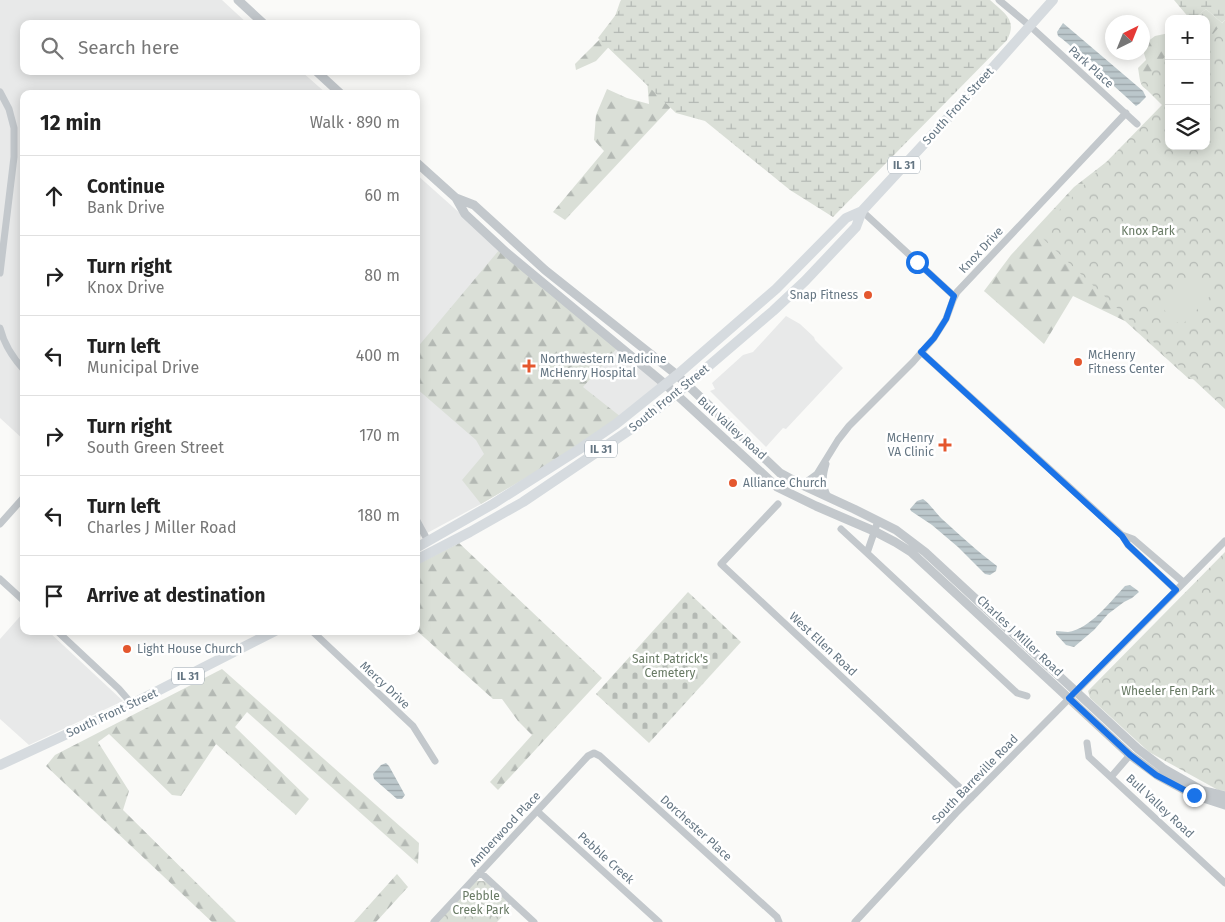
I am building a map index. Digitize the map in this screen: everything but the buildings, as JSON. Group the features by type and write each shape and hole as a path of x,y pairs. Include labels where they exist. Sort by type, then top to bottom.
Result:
{"main road":[{"name":"South Front Street","path":"420,558 523,502 637,425 773,311 805,281 856,227 862,211 1053,0"},
{"name":"South Front Street","path":"420,546 493,504 616,424 677,375 776,289 846,218 862,211"},
{"name":"South Front Street","path":"0,765 132,704 267,635"}],"street":[{"path":"238,0 260,20"},
{"name":"Park Place","path":"999,0 1137,124"},
{"path":"320,75 336,90"},
{"path":"0,92 9,109 14,128 14,157 0,273"},
{"name":"Knox Drive","path":"802,485 815,477 849,426 934,338 946,319 954,296 1126,113"},
{"path":"14,157 20,158"},
{"name":"Bull Valley Road","path":"420,168 456,198 474,205 545,270 677,375 780,473 896,530 925,552 1076,691"},
{"name":"Bull Valley Road","path":"456,198 465,214 507,253 666,384 777,487 874,531"},
{"path":"862,211 954,296"},
{"path":"0,328 2,339 20,366"},
{"path":"921,352 1122,536 1128,545 1176,590"},
{"name":"Knox Drive","path":"828,457 822,479 828,497"},
{"path":"0,524 20,502"},
{"name":"West Ellen Road","path":"778,504 721,564 971,798"},
{"path":"867,553 878,521"},
{"path":"420,526 428,541"},
{"path":"841,529 1017,693 1027,696"},
{"name":"Charles J Miller Road","path":"874,531 911,552 1130,755 1156,775 1194,795 1225,805"},
{"path":"1122,536 1133,539 1183,582"},
{"name":"South Barreville Road","path":"855,922 971,798 1225,541"},
{"path":"0,579 20,597"},
{"path":"61,635 119,689 132,704"},
{"name":"Mercy Drive","path":"316,635 413,726 435,761"},
{"path":"1076,691 1138,749 1164,769 1201,790 1225,796"},
{"name":"Bull Valley Road","path":"1087,743 1089,757 1225,882"},
{"name":"Amberwood Place","path":"434,922 588,756 594,753"},
{"name":"Dorchester Place","path":"594,753 600,756 777,917 780,922"},
{"path":"1111,777 1130,755"},
{"name":"Pebble Creek","path":"537,811 658,922"},
{"path":"480,872 534,922"}],"shaded area":[{"path":"0,0 222,0 244,20 20,20 20,75 306,75 322,90 20,90 20,436 0,418"},
{"path":"1063,23 1143,91 1146,97 1136,106 1058,36 1057,32"},
{"name":"Northwestern Medicine McHenry Hospital","path":"420,178 500,249 664,386 589,441 481,504 420,537"},
{"path":"786,316 800,324 843,368 786,429 783,428 766,447 710,391 715,389 712,383 743,355 753,352"},
{"path":"923,499 942,519 997,566 996,571 990,575 985,574 958,547 932,525 911,511 910,509 917,501"},
{"path":"1130,585 1139,592 1108,614 1094,630 1074,647 1066,645 1056,634 1056,631 1068,632 1084,626 1100,614 1125,586"},
{"path":"20,616 20,635 52,635 123,701 29,745 0,719 0,639"},
{"path":"386,763 405,795 402,799 397,799 374,779 373,774 381,765"}],"green space":[{"path":"621,0 806,0 730,44 565,220 553,212 604,151 594,140 596,115 607,89 627,98 649,104 645,53 626,28 596,61 576,70 575,64 611,28"},
{"path":"627,0 990,0 1008,17 1011,27 1007,40 833,217 790,190 705,121 676,113 598,38"},
{"path":"1174,0 1225,0 1225,20 1222,23 1206,9 1198,15 1187,15"},
{"path":"1206,9 1222,23 1224,28 1210,46 1210,15 1198,15"},
{"name":"Knox Park","path":"1225,20 1225,409 1037,233 1162,105 1141,84 1165,57 1165,150 1210,150 1210,38"},
{"path":"1165,34 1165,69 1157,92 1144,88 1138,68 1146,60 1150,60 1150,40 1155,36"},
{"path":"1165,147 1165,150 1170,150 1206,380 1189,379 1125,321 1073,296 1044,344 984,291 1011,255 1074,187 1118,153"},
{"name":"Northwestern Medicine McHenry Hospital","path":"500,249 619,346 583,387 621,417 589,441 481,504 462,480 484,454 476,440 420,391 420,344"},
{"path":"1194,271 1215,291 1181,326 1160,306"},
{"path":"459,543 602,678 498,790 490,782 532,735 518,721 502,699 493,699 420,634 420,563"},
{"name":"Wheeler Fen Park","path":"1225,552 1225,791 1218,790 1149,752 1090,698 1088,691"},
{"name":"Saint Patrick's Cemetery","path":"688,592 741,642 649,743 596,694"},
{"path":"222,669 419,843 418,864 247,712 235,727 309,799 296,815 216,744 181,796 172,795 109,734 98,742 129,791 123,810 236,922 212,922 46,766 55,755"},
{"path":"397,874 408,887 376,922 354,922"},
{"name":"Pebble Creek Park","path":"476,881 486,882 512,906 497,922 436,922"}],"place":[{"name":"Snap Fitness","path":"868,295"},
{"name":"McHenry Fitness Center","path":"1078,362"},
{"name":"Northwestern Medicine McHenry Hospital","path":"529,366"},
{"name":"McHenry VA Clinic","path":"945,445"},
{"name":"Alliance Church","path":"733,483"},
{"name":"Light House Church","path":"127,649"}],"route":[{"path":"917,262 954,296 946,319 934,338 921,352 1122,536 1128,545 1176,590 1069,698 1130,755 1156,775 1194,795"}]}
